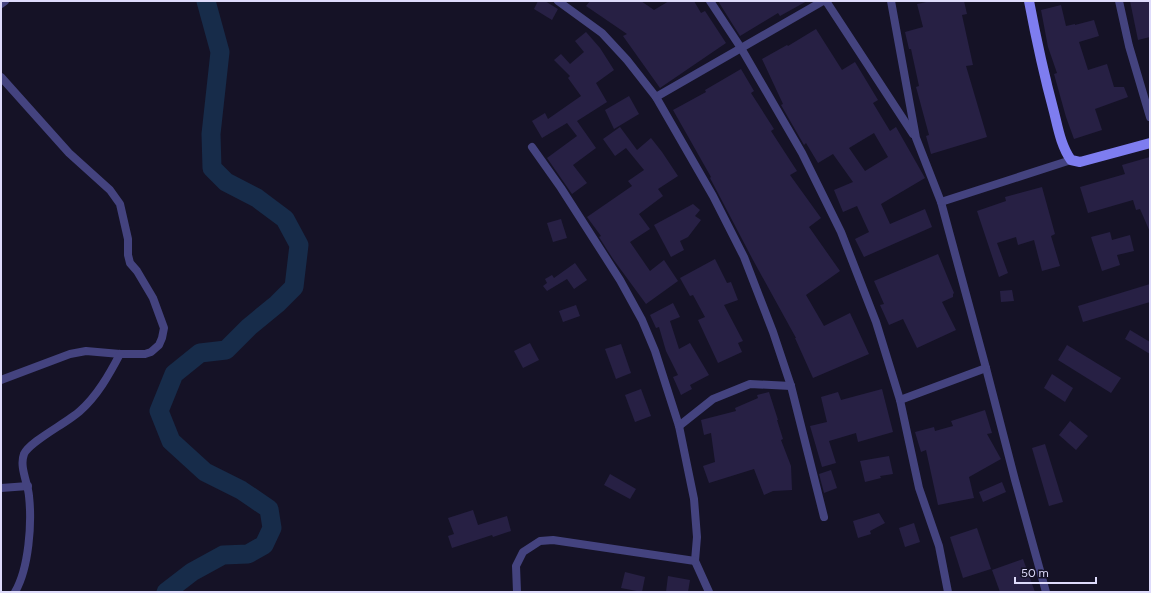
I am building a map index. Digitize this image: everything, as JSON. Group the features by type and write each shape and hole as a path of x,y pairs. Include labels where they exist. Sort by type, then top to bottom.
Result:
{"street":[{"path":"1,4 5,1"},
{"path":"558,1 602,33 627,60 656,98 713,196 744,257 773,332 791,386 824,517"},
{"path":"710,1 741,48 802,153 841,232 876,322 900,400 919,488 939,546 948,592"},
{"path":"656,98 823,1"},
{"path":"826,1 916,138"},
{"path":"891,1 916,138 941,202 1046,592"},
{"path":"1029,1 1049,95 1065,152 1071,160"},
{"path":"1119,1 1129,46 1150,118"},
{"path":"1,77 69,153 110,190 120,204 128,239 128,255 130,263 137,271 152,298 164,328 159,345 151,352 145,354 120,354 86,351 70,354 1,380"},
{"path":"941,202 1071,160 1080,162 1150,143"},
{"path":"532,148 578,214 620,280 642,320 655,352 679,426 694,499 697,537 695,561 709,592"},
{"path":"15,592 25,567 31,516 28,486 22,462 24,453 32,444 80,411 100,389 120,354"},
{"path":"900,400 986,368"},
{"path":"679,426 712,399 750,384 791,386"},
{"path":"1,488 28,486"},
{"path":"517,592 516,566 524,552 540,541 553,540 695,561"}],"building":[{"path":"538,1 545,1 558,9 552,20 534,9"},
{"path":"590,1 641,1 654,10 669,1 694,1 701,13 705,11 726,43 660,88 623,36 627,34 586,6"},
{"path":"718,1 807,1 780,16 778,13 740,36"},
{"path":"931,1 964,1 967,14 962,15 973,65 966,66 987,137 931,154 926,136 929,135 916,87 919,86 911,49 909,49 905,32 923,27 917,4"},
{"path":"1130,1 1150,1 1150,37 1138,40"},
{"path":"1061,5 1066,26 1094,20 1099,36 1079,42 1088,70 1107,64 1114,87 1124,87 1128,97 1095,109 1102,130 1074,139 1054,74 1057,73 1048,47 1041,10"},
{"path":"816,29 842,70 855,62 878,100 873,103 890,131 896,127 925,178 881,204 890,224 925,209 932,227 864,257 855,239 869,232 857,206 843,212 834,190 853,182 833,154 818,163 806,143 804,145 781,105 783,104 762,59 787,45 788,46","holes":["874,133 888,157 865,171 849,148"]},
{"path":"586,32 600,48 614,70 596,83 607,102 577,121 596,148 573,165 587,183 572,194 547,158 577,136 567,123 542,138 532,121 545,113 548,119 581,96 568,78 570,76 554,60 561,54 570,64 584,52 575,41"},
{"path":"741,69 754,91 751,93 774,129 771,131 797,171 790,175 821,218 809,227 840,271 806,295 824,326 850,313 869,354 813,378 796,338 753,260 710,178 711,177 673,110 706,92 705,90"},
{"path":"629,96 639,114 614,129 605,110"},
{"path":"620,127 637,150 651,138 678,176 658,189 663,196 639,214 650,229 630,242 650,271 664,260 678,281 646,304 613,259 599,237 601,236 587,217 632,186 628,181 644,170 626,148 615,156 603,139"},
{"path":"1150,157 1150,232 1140,209 1136,210 1133,200 1088,213 1080,187 1125,174 1122,165"},
{"path":"1042,187 1055,234 1051,236 1060,266 1042,271 1034,240 1018,245 1016,237 997,243 1008,273 999,277 977,211 1006,201 1005,197"},
{"path":"693,204 700,210 695,216 701,220 688,237 680,241 684,250 671,257 654,225"},
{"path":"561,219 567,238 553,242 547,223"},
{"path":"1110,232 1112,240 1130,235 1134,251 1117,255 1120,265 1102,271 1091,237"},
{"path":"938,254 954,293 953,297 942,302 956,330 917,348 903,319 889,325 880,305 884,304 874,281"},
{"path":"715,259 727,283 731,282 738,300 724,305 743,341 738,343 742,352 718,363 698,320 705,317 693,295 690,296 680,278"},
{"path":"575,263 587,280 574,289 567,279 547,291 543,286 547,283 545,279 552,275 554,278"},
{"path":"1150,284 1150,302 1083,322 1078,306"},
{"path":"1012,290 1014,301 1001,302 1000,291"},
{"path":"673,303 680,317 670,321 679,349 690,343 709,375 690,385 692,389 681,395 673,377 678,375 666,351 659,327 656,328 650,315"},
{"path":"576,305 580,316 563,322 559,311"},
{"path":"1130,330 1150,342 1150,354 1125,339"},
{"path":"530,343 539,360 523,368 514,351"},
{"path":"621,344 631,373 616,379 605,349"},
{"path":"1067,345 1121,378 1111,393 1058,360"},
{"path":"1052,374 1073,388 1065,402 1044,388"},
{"path":"641,389 651,416 635,422 625,395"},
{"path":"882,389 893,432 858,442 856,433 829,441 836,463 822,467 810,426 827,422 821,397 838,392 841,400"},
{"path":"769,392 783,439 781,440 791,466 792,490 773,491 764,495 754,469 709,483 703,466 715,462 711,433 704,435 701,420 736,411 735,408 758,398 757,395"},
{"path":"985,410 992,433 987,434 1001,459 969,477 974,498 938,505 926,450 921,452 915,432 934,427 935,431 953,426 951,421"},
{"path":"1070,421 1088,436 1076,450 1059,435"},
{"path":"1045,444 1063,502 1049,506 1032,448"},
{"path":"889,456 893,474 880,476 881,478 865,482 860,461"},
{"path":"831,470 837,488 824,493 819,474"},
{"path":"610,474 636,489 630,499 604,485"},
{"path":"1002,482 1006,492 983,502 979,492"},
{"path":"473,510 478,525 507,516 511,531 493,537 492,535 452,548 448,536 454,534 448,518"},
{"path":"879,513 885,523 870,531 871,534 858,538 853,521"},
{"path":"914,523 920,542 905,547 899,528"},
{"path":"977,528 991,569 963,578 950,537"},
{"path":"1023,559 1035,592 1000,592 992,570"},
{"path":"625,572 645,577 642,592 621,588"},
{"path":"668,576 690,580 688,592 666,592"}],"waterway":[{"path":"166,592 192,572 223,555 248,554 264,545 272,528 269,509 241,490 205,472 171,441 159,411 174,374 200,353 226,350 249,327 277,304 294,287 299,245 285,219 257,198 226,182 212,168 211,134 220,52 206,1"}]}
